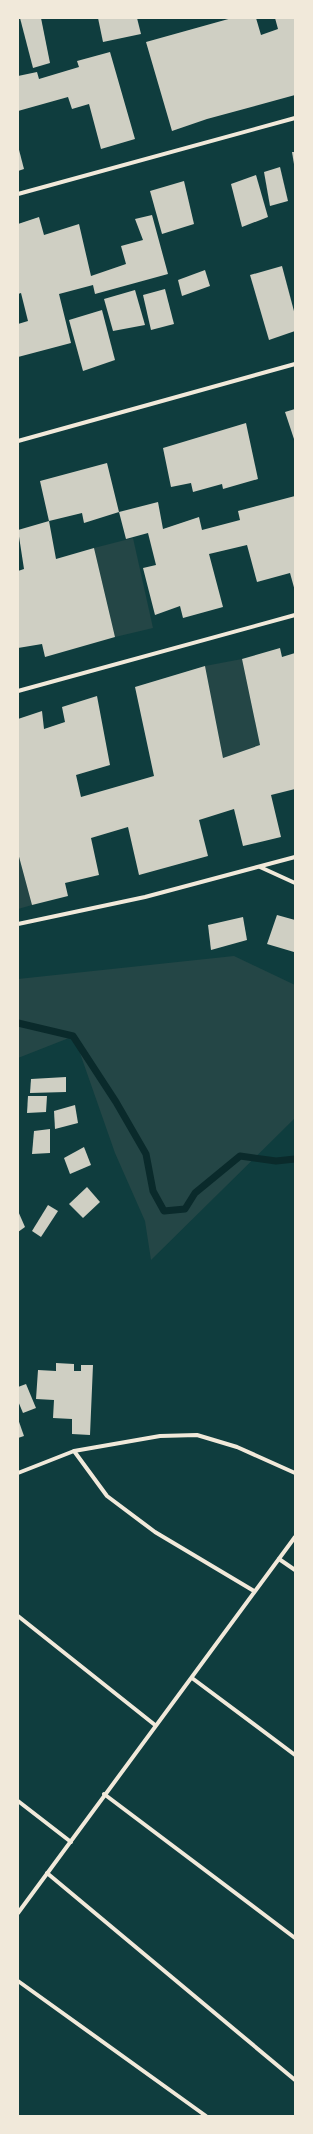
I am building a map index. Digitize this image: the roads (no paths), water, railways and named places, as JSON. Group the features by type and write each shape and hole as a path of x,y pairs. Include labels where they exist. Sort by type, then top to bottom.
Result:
{"street":[{"path":"18,194 295,118"},
{"path":"18,441 295,364"},
{"path":"18,690 295,615"},
{"path":"18,924 145,897 295,856"},
{"path":"260,866 295,883"},
{"path":"18,1474 74,1451 160,1436 197,1435 237,1447 295,1473"},
{"path":"74,1451 107,1496 155,1532 254,1591"},
{"path":"18,1913 71,1842 104,1794 192,1678 254,1591 295,1537"},
{"path":"279,1558 295,1570"},
{"path":"18,1616 155,1725"},
{"path":"192,1678 295,1755"},
{"path":"104,1794 295,1938"},
{"path":"18,1801 71,1842"},
{"path":"47,1873 295,2080"},
{"path":"18,1981 206,2116"}],"waterway":[{"path":"18,1023 73,1036 116,1102 146,1154 153,1191 164,1211 185,1209 195,1193 240,1156 276,1161 295,1159"}]}
